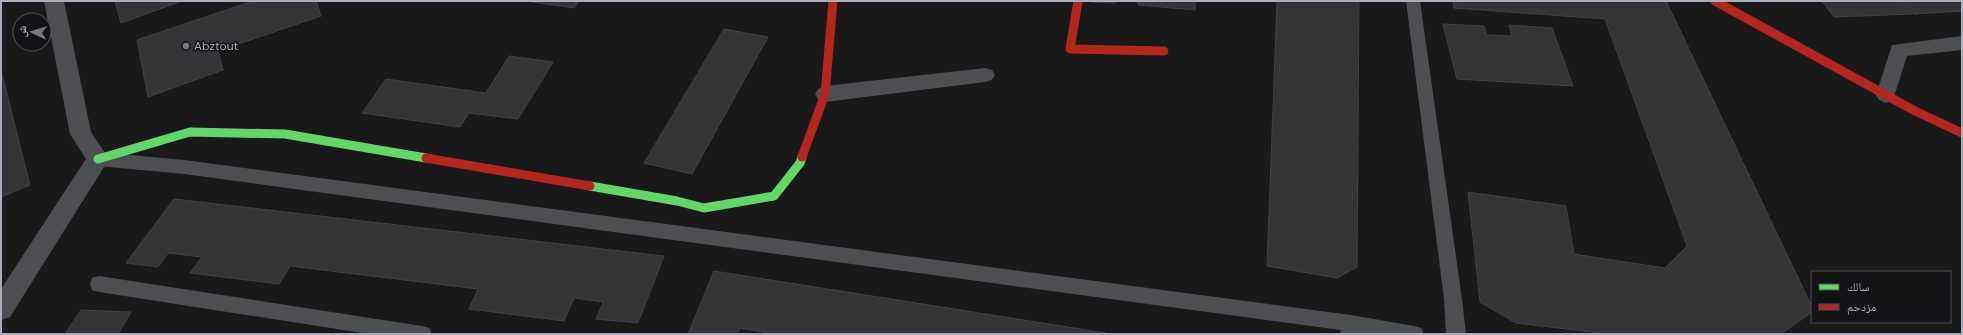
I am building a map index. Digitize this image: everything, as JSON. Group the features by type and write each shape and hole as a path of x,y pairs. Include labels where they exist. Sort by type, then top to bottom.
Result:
{"street":[{"path":"54,1 81,134 98,159"},
{"path":"1,310 98,159 190,132 285,134 670,200 704,208 774,196 800,163 825,94 834,1"},
{"path":"1078,1 1070,49 1164,51"},
{"path":"1715,1 1886,95 1962,133"},
{"path":"1886,95 1899,50 1962,44"},
{"path":"825,94 985,75"}],"lane":[{"path":"1414,1 1453,299 1456,334"},
{"path":"98,159 192,168 1350,328 1414,334"},
{"path":"99,284 422,334"}],"building":[{"path":"115,1 182,1 121,23"},
{"name":"Abztout","path":"253,1 316,1 321,16 218,51 223,70 148,97 137,40"},
{"path":"526,1 579,1 574,8"},
{"path":"1115,1 1115,3 1091,2"},
{"path":"1138,1 1195,1 1195,10 1138,5"},
{"path":"1277,1 1359,1 1357,267 1337,278 1267,266"},
{"path":"1453,1 1666,1 1811,305 1811,313 1781,334 1607,334 1516,323 1480,302 1468,192 1566,206 1574,254 1665,268 1687,246 1605,19 1454,8"},
{"path":"1822,1 1901,1 1912,14 1834,17"},
{"path":"1902,1 1962,1 1962,11 1914,14"},
{"path":"1443,24 1484,26 1487,35 1512,36 1509,25 1552,28 1573,86 1457,79"},
{"path":"724,29 768,37 692,174 644,163"},
{"path":"509,56 553,62 518,119 469,113 460,127 362,113 386,79 486,93"},
{"path":"1,70 30,185 1,197"},
{"path":"174,199 664,256 638,323 596,319 603,302 574,298 564,321 469,309 478,289 290,266 279,284 190,273 202,257 168,253 158,267 126,263"},
{"path":"714,271 1112,334 774,334 740,328 737,334 688,334"},
{"path":"81,310 131,312 118,334 65,334"}],"traffic: fast":[{"path":"98,159 190,132 285,134 426,158"},
{"path":"590,186 677,201 704,208 774,196 800,163 802,157"}],"traffic: jam":[{"path":"802,157 825,94 833,1"},
{"path":"1078,1 1070,49 1164,51"},
{"path":"1715,1 1915,111 1962,133"},
{"path":"426,158 590,186"}],"place":[{"name":"Abztout","path":"186,46"}]}
